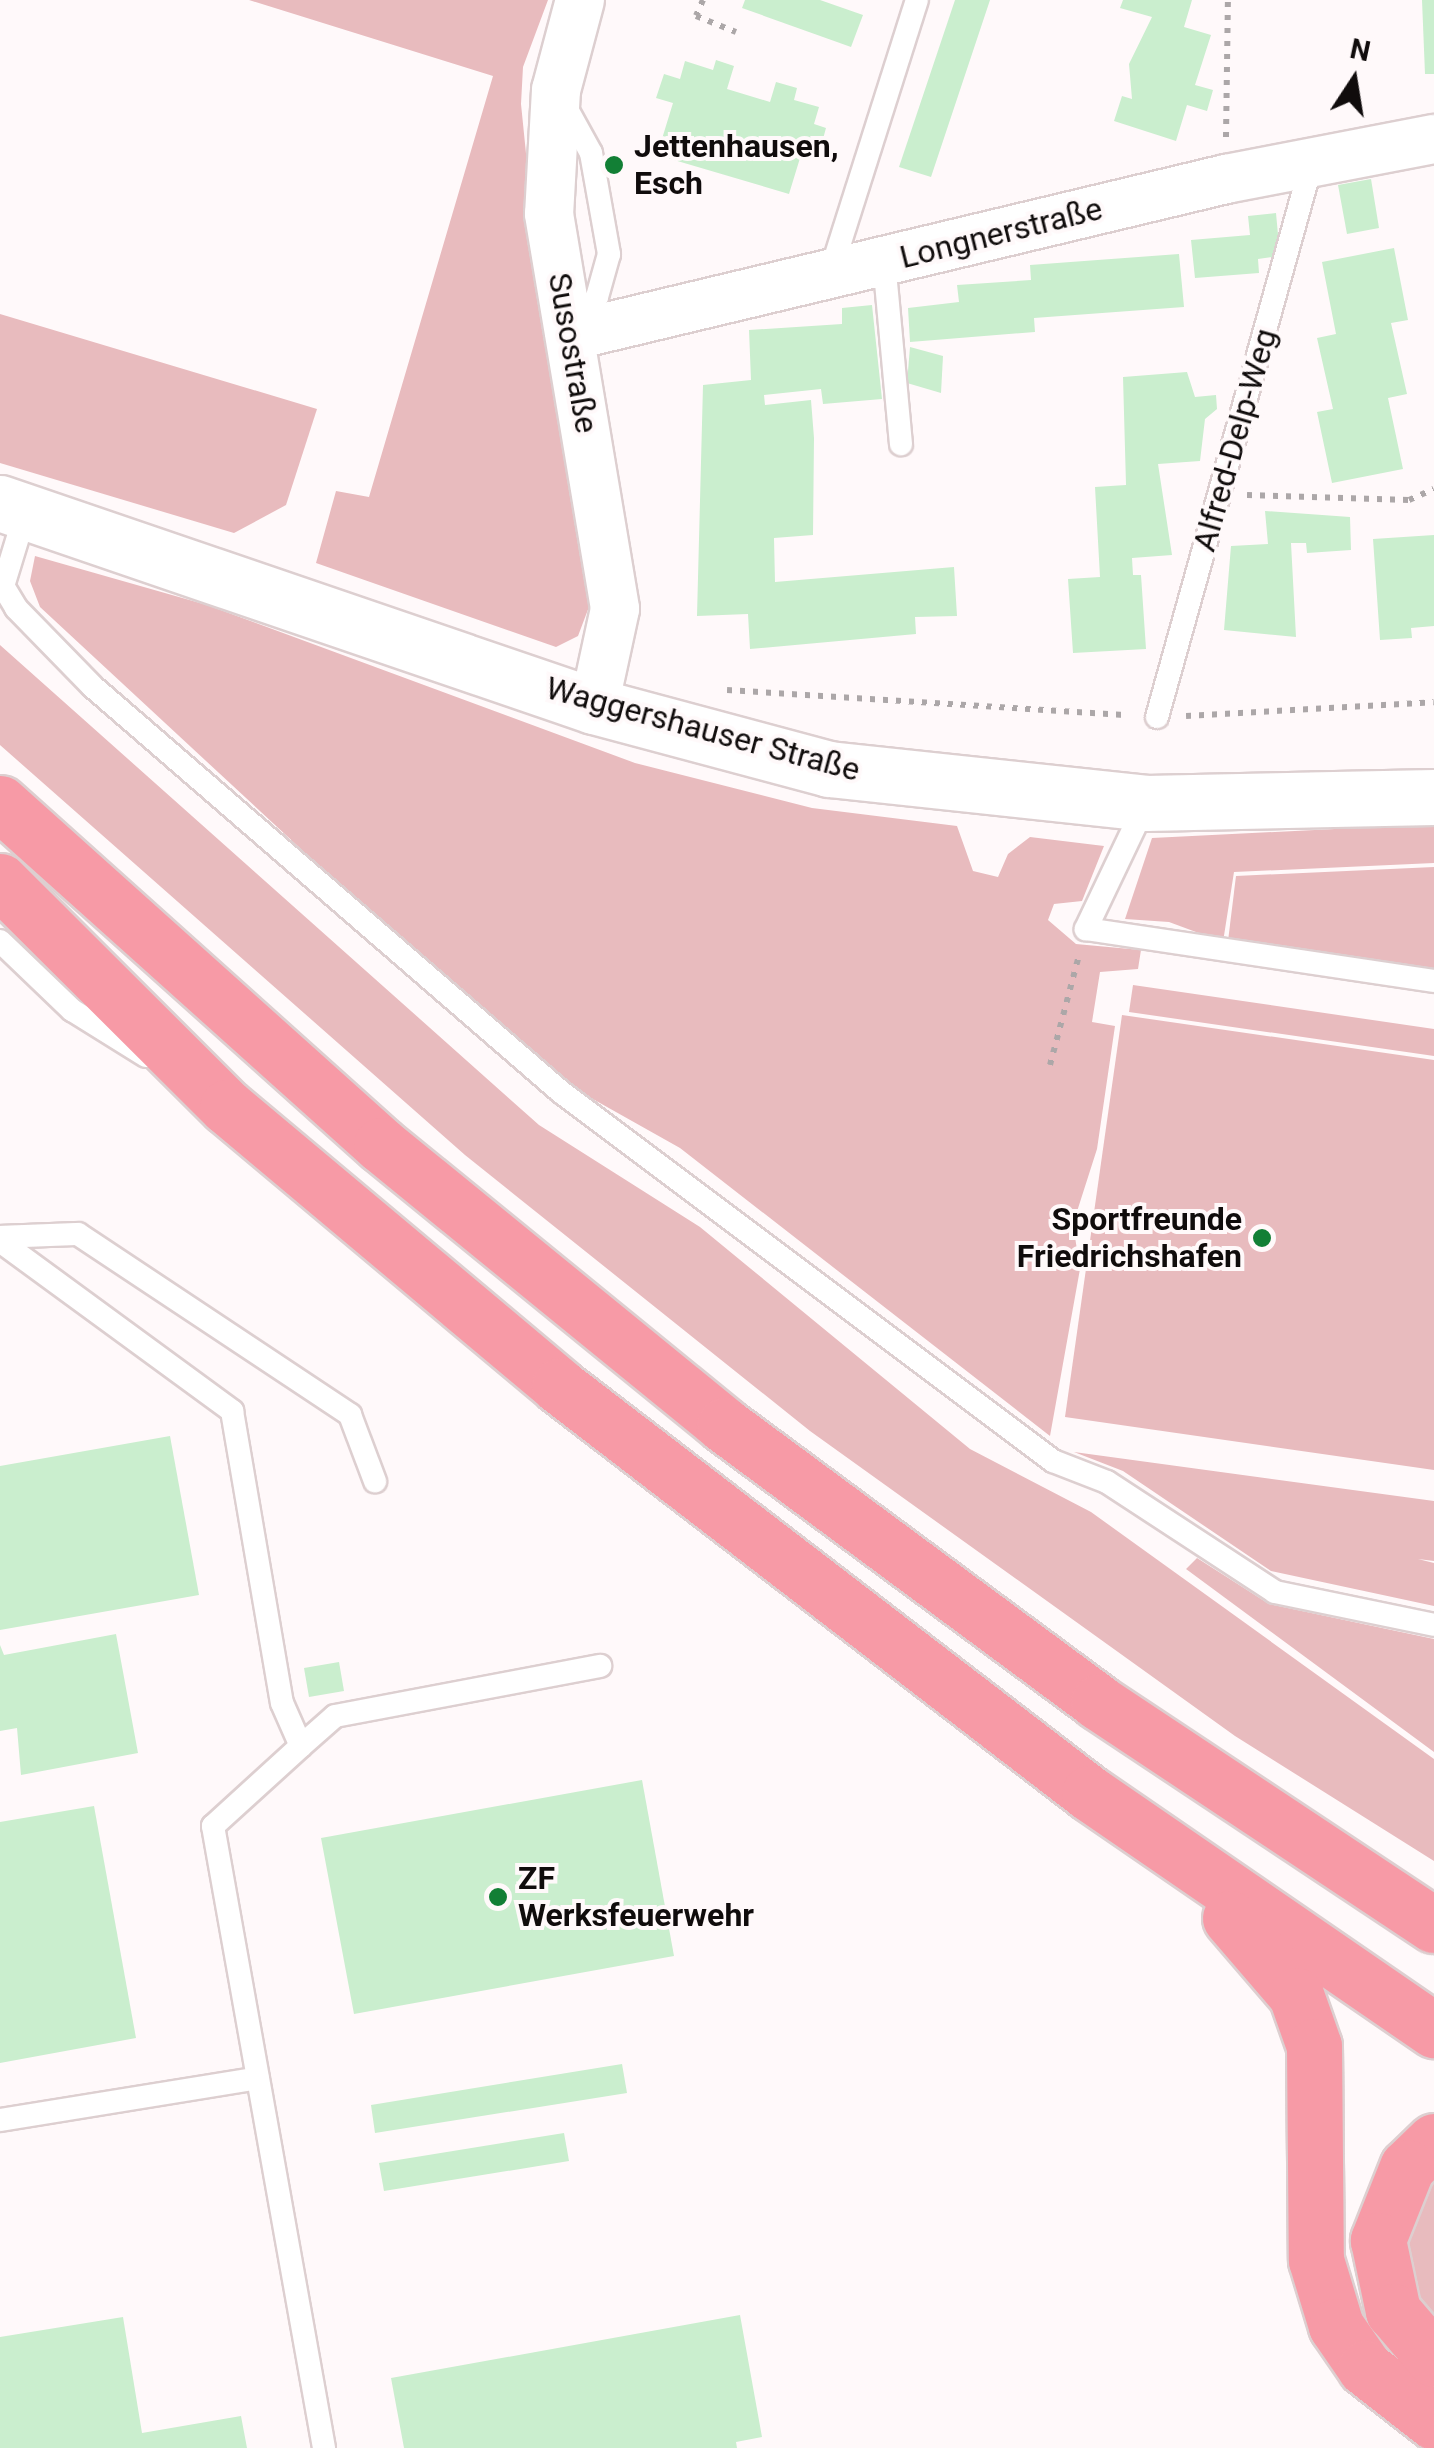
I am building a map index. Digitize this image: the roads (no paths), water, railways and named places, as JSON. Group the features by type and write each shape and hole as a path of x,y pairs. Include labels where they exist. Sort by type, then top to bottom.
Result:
{"highway":[{"path":"0,803 381,1145 724,1425 1098,1702 1434,1925"},
{"path":"0,882 227,1107 559,1386 1089,1793 1434,2030"},
{"path":"1089,1793 1214,1902 1296,1995 1314,2046 1316,2260 1336,2326 1364,2368 1434,2422"},
{"path":"1434,2141 1406,2167 1378,2240 1392,2311 1434,2359"}],"street":[{"name":"Susostraße","path":"580,0 556,90 549,214 615,609 594,706"},
{"name":"Longnerstraße","path":"570,336 1226,179 1434,139"},
{"name":"Waggershauser Straße","path":"13,507 594,706 829,769 1146,803 1434,797"}],"lane":[{"path":"830,274 917,0"},
{"name":"Alfred-Delp-Weg","path":"1157,717 1312,162"},
{"path":"884,261 901,444"},
{"path":"13,507 3,586 16,608 92,686 561,1092 1053,1461 1107,1482 1275,1592 1434,1624"},
{"path":"1146,803 1086,929 1434,981"},
{"path":"0,941 72,1010 227,1107"},
{"path":"0,1239 78,1234 350,1415 375,1481"},
{"path":"0,1239 232,1410 282,1703 301,1746"},
{"path":"324,2448 213,1826 335,1716 600,1666"},
{"path":"0,2120 258,2078"}],"place":[{"name":"Jettenhausen, Esch","path":"614,165"},
{"name":"Sportfreunde Friedrichshafen","path":"1262,1238"},
{"name":"ZF Werksfeuerwehr","path":"498,1897"}]}
